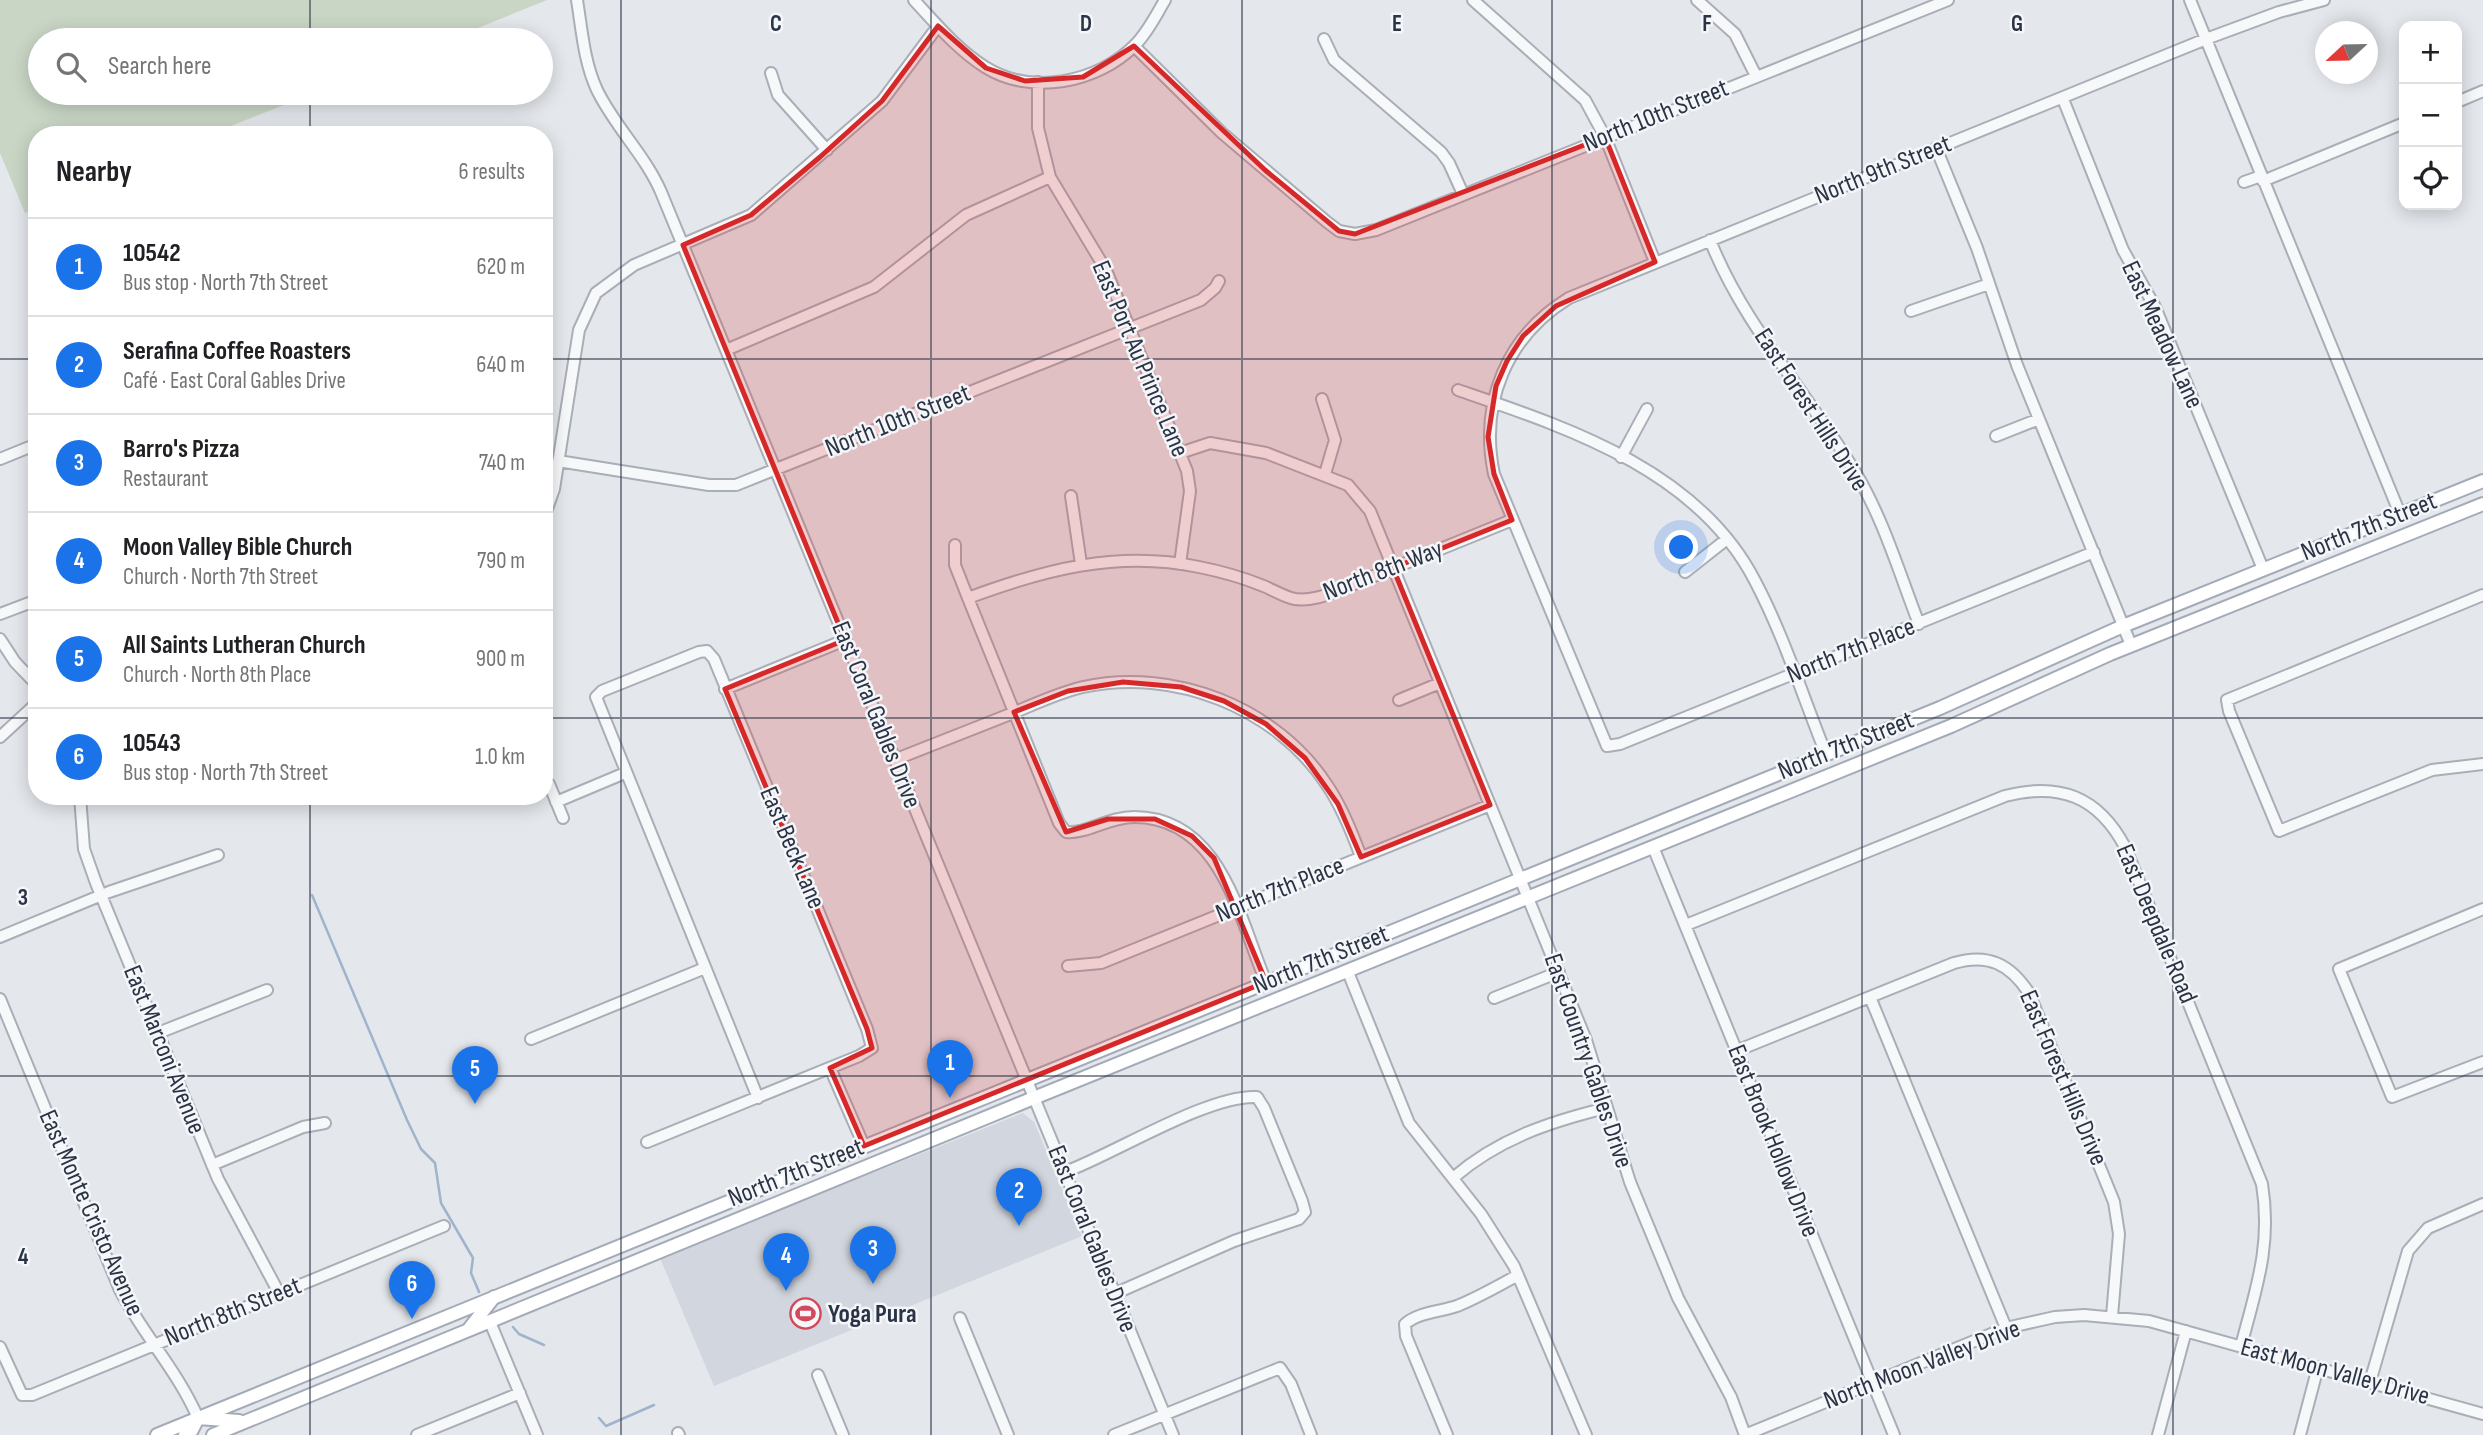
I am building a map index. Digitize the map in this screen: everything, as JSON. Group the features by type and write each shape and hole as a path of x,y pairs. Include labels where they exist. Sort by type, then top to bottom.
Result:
{"main road":[{"name":"North 7th Street","path":"157,1435 1940,708 2123,626 2482,483"},
{"name":"North 7th Street","path":"216,1435 1033,1098 1951,726 2131,645 2483,504"},
{"path":"2322,546 2330,565"},
{"path":"467,1332 494,1296 504,1303 523,1308"},
{"path":"185,1435 192,1430 198,1418 222,1422 252,1419"}],"street":[{"name":"East Coral Gables Drive","path":"577,0 586,57 598,93 653,175 1173,1435"},
{"path":"914,0 986,68 1003,76 1038,82 1083,77 1134,46 1165,0"},
{"path":"1473,0 1586,100 1605,136 1655,262"},
{"path":"1697,0 1735,34 1756,76"},
{"path":"2190,0 2400,514"},
{"name":"North 9th Street","path":"1493,402 1507,361 1523,336 1545,313 1569,298 2206,39 2279,12 2324,0"},
{"name":"North 10th Street","path":"1134,46 1222,133 1327,222 1339,231 1365,233 1942,1"},
{"path":"553,481 579,330 588,305 596,293 621,272 751,215 881,101 939,26"},
{"path":"1324,39 1334,60 1441,152 1450,163 1463,194"},
{"path":"771,73 778,95 827,150"},
{"name":"East Port Au Prince Lane","path":"1038,82 1038,128 1050,177 1106,270 1180,453 1190,491 1180,564"},
{"path":"2462,100 2483,91"},
{"name":"East Meadow Lane","path":"2063,99 2123,250 2155,307 2263,569"},
{"path":"2244,182 2262,178 2399,125"},
{"path":"1936,148 2039,419 2131,645"},
{"path":"726,350 874,287 965,215 1050,177"},
{"name":"East Forest Hills Drive","path":"1710,240 1745,310 1830,432 1864,487 1919,624"},
{"name":"North 10th Street","path":"558,461 725,486 777,470 1200,300 1216,288 1219,281"},
{"path":"1911,311 1989,284"},
{"path":"1458,390 1574,430 1693,502 1727,539 1755,581 1826,754"},
{"path":"1180,453 1210,443 1220,443 1266,453 1325,474 1335,440 1322,399"},
{"path":"1493,402 1488,438 1490,456 1512,520"},
{"path":"1621,457 1647,409"},
{"path":"1996,436 2039,419"},
{"path":"0,459 28,447"},
{"name":"East Country Gables Drive","path":"1325,474 1348,485 1364,500 1559,972 1594,1063 1630,1182 1678,1298 1731,1397 1745,1435"},
{"path":"1071,496 1081,564"},
{"name":"North 7th Place","path":"1512,520 1607,746 1620,744 2094,552"},
{"name":"North 8th Way","path":"968,598 1034,574 1081,564 1120,560 1180,564 1248,580 1294,598 1309,599 1337,592 1512,520"},
{"path":"1685,572 1727,539"},
{"path":"955,545 955,565 1059,823 1066,832 1076,833 1108,819 1134,817 1172,825 1192,836 1213,858 1237,907 1266,982"},
{"path":"2483,595 2227,700 2229,711 2279,831 2432,770 2483,764"},
{"path":"0,614 28,603"},
{"path":"0,639 28,676"},
{"path":"725,689 845,640"},
{"name":"East Beck Lane","path":"625,774 596,697 626,681 707,651 714,659 867,1029 872,1048 830,1068"},
{"path":"894,761 1068,691 1123,682 1181,687 1224,701 1266,724 1306,758 1338,804 1362,857"},
{"path":"1399,700 1440,683"},
{"path":"0,737 28,711"},
{"path":"556,802 625,774 758,1097"},
{"name":"East Deepdale Road","path":"1686,925 2005,796 2029,790 2048,790 2085,801 2115,827 2125,847 2262,1185 2267,1231 2264,1256 2241,1346"},
{"path":"553,794 563,818"},
{"name":"East Marconi Avenue","path":"81,805 84,849 101,895 212,1165 231,1207 279,1293"},
{"name":"North 7th Place","path":"1068,966 1101,963 1490,805"},
{"name":"East Brook Hollow Drive","path":"1653,847 1894,1435"},
{"path":"0,937 101,895 218,855"},
{"path":"2483,909 2339,969 2392,1097 2483,1062"},
{"name":"East Forest Hills Drive","path":"1736,1051 1972,957 1999,963 2018,977 2029,993 2114,1202 2119,1234 2112,1316"},
{"path":"531,1039 705,968"},
{"path":"1348,972 1409,1123 1487,1222 1518,1275 1586,1435"},
{"path":"1494,998 1559,972"},
{"path":"158,1034 267,990"},
{"path":"1870,997 2006,1328"},
{"name":"East Monte Cristo Avenue","path":"0,999 120,1290 175,1370 198,1418"},
{"path":"647,1142 830,1068 863,1146"},
{"path":"1065,1172 1195,1113 1245,1097 1256,1097 1269,1119 1305,1212 1299,1219 1234,1241 1114,1294"},
{"path":"1452,1178 1486,1153 1520,1134 1606,1108"},
{"path":"212,1165 303,1127 325,1123"},
{"path":"2370,1382 2408,1251 2428,1228 2483,1205"},
{"name":"North 8th Street","path":"0,1347 22,1395 32,1395 444,1226"},
{"path":"1447,1435 1406,1336 1405,1324 1413,1317 1446,1310 1479,1297 1518,1275"},
{"name":"North Moon Valley Drive","path":"1745,1435 2006,1328 2055,1317 2112,1316 2186,1331"},
{"path":"960,1318 1008,1435"},
{"path":"490,1322 537,1435"},
{"path":"2158,1435 2186,1331"},
{"name":"East Moon Valley Drive","path":"2186,1331 2483,1414"},
{"path":"2300,1435 2318,1367"},
{"path":"1114,1435 1280,1368 1291,1384 1311,1435"},
{"path":"818,1375 843,1435"},
{"path":"418,1435 520,1393"}],"highlighted area":[{"path":"938,26 986,68 1025,81 1083,77 1134,46 1265,170 1339,231 1355,234 1605,137 1655,262 1556,306 1523,336 1507,361 1496,386 1488,437 1494,474 1512,520 1393,568 1490,805 1361,857 1338,804 1305,758 1266,724 1224,701 1181,687 1123,682 1068,691 1014,712 1066,832 1108,819 1155,819 1192,836 1214,858 1266,982 864,1146 830,1068 872,1048 867,1029 725,689 845,640 683,245 751,215 820,157 882,101"}],"shaded area":[{"path":"1023,1113 1034,1122 1082,1236 714,1386 660,1258"}],"green space":[{"path":"0,0 547,0 478,28 28,28 28,105 284,105 231,126 28,126 28,212 25,213 0,153"}],"waterway":[{"path":"312,895 407,1120 421,1149 435,1163 441,1203 473,1258 471,1273 479,1292"},
{"path":"513,1327 519,1334 544,1345"},
{"path":"599,1418 606,1426 654,1405"}],"place":[{"name":"10542","path":"950,1098"},
{"name":"All Saints Lutheran Church","path":"475,1104"},
{"name":"Serafina Coffee Roasters","path":"1019,1226"},
{"name":"Barro's Pizza","path":"873,1284"},
{"name":"Moon Valley Bible Church","path":"786,1291"},
{"name":"Yoga Pura","path":"805,1314"},
{"name":"10543","path":"412,1319"}]}
